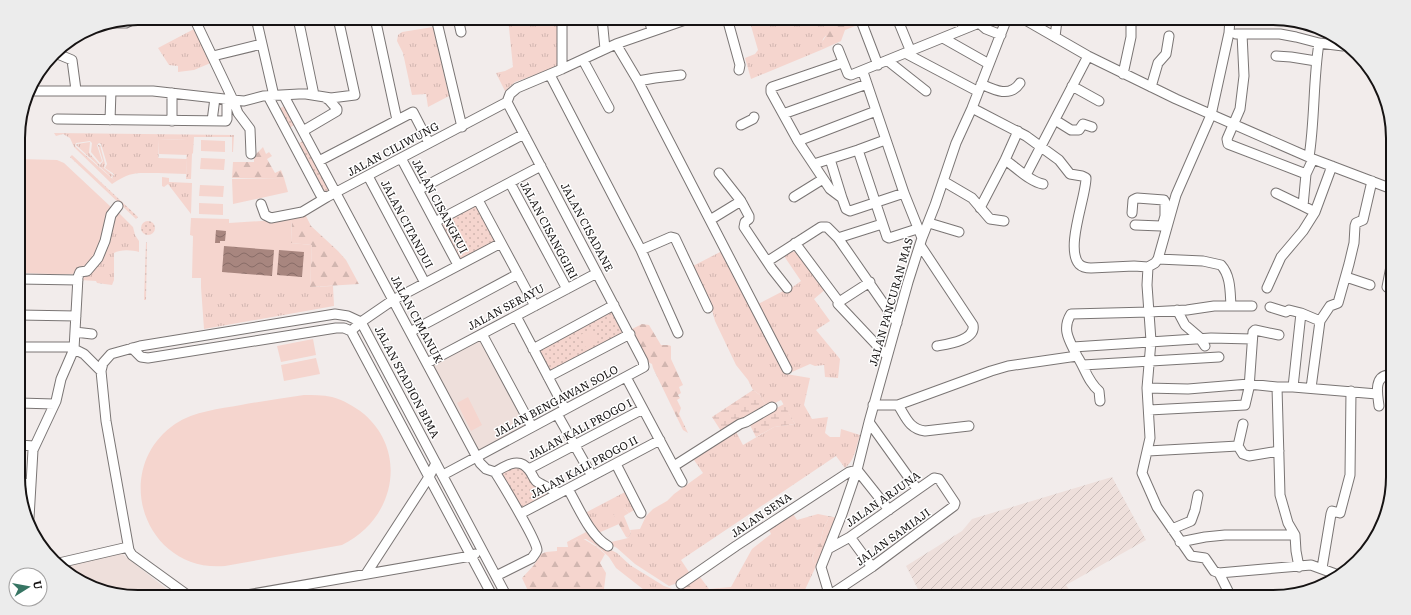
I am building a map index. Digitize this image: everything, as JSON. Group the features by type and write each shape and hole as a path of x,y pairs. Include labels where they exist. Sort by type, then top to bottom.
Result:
{"street":[{"path":"197,25 230,100 250,129 251,154"},
{"path":"258,25 271,96 320,194 327,197"},
{"path":"299,25 314,95"},
{"path":"36,91 153,91 244,101 263,96 306,94 324,97 355,95 340,25"},
{"path":"377,25 397,120"},
{"path":"438,25 462,127"},
{"path":"460,25 461,32"},
{"path":"562,25 562,69"},
{"path":"603,25 605,49"},
{"path":"651,25 652,31"},
{"path":"507,102 510,94 518,88 550,75 616,44 668,25"},
{"path":"728,25 740,65 739,70"},
{"path":"863,25 878,65"},
{"path":"899,25 909,53 979,88 1000,92 1016,89 1020,83"},
{"path":"963,25 964,29"},
{"path":"838,49 842,63 849,75 863,72 973,25"},
{"path":"981,25 986,29 1001,35"},
{"name":"JALAN PANCURAN MAS","path":"828,590 821,567 842,514 857,470 896,323 921,241 944,181 956,143 972,108 1005,25"},
{"path":"1034,25 1123,74 1211,115 1235,124 1311,158 1386,187"},
{"path":"1055,37 1056,25"},
{"path":"1123,74 1130,37 1131,25"},
{"path":"1135,225 1161,226 1167,215 1211,115 1230,25"},
{"path":"1229,33 1280,34 1319,43 1338,45"},
{"path":"1242,34 1243,84 1240,109 1235,124 1227,139 1228,145 1306,174"},
{"path":"1151,87 1158,63 1166,54 1169,36"},
{"path":"943,38 989,64"},
{"path":"1304,206 1306,174 1311,158 1316,61 1319,43"},
{"path":"212,56 262,44"},
{"path":"616,44 638,82 787,369"},
{"path":"61,55 72,60 76,90"},
{"path":"1026,175 1088,56"},
{"path":"1276,56 1316,61"},
{"path":"583,60 609,108"},
{"path":"888,61 926,91"},
{"path":"842,63 771,88 771,92 798,141 830,189 842,198"},
{"path":"863,72 885,140 921,241 973,325 971,334 960,340 937,346"},
{"path":"550,75 641,250 678,333"},
{"path":"638,82 670,75 681,75"},
{"path":"783,114 867,84"},
{"path":"1072,86 1100,101"},
{"path":"110,120 111,91"},
{"path":"174,94 174,121"},
{"name":"JALAN CIMANUK","path":"284,96 482,466 495,472"},
{"path":"303,130 338,112 329,100 324,97"},
{"path":"212,121 215,98"},
{"path":"57,119 226,122 230,100"},
{"name":"JALAN CILIWUNG","path":"336,192 507,102"},
{"name":"JALAN CISADANE","path":"507,102 630,334 644,364"},
{"path":"972,108 1018,131 1059,160 1070,174 1086,178 1084,193 1078,212 1074,244 1075,254 1080,264 1084,267 1148,267 1158,259 1167,215 1164,200 1137,198 1133,200 1132,213"},
{"path":"798,141 876,111"},
{"path":"319,161 413,112 429,143"},
{"path":"741,125 754,117"},
{"path":"1055,120 1073,130 1079,130 1083,124 1092,128"},
{"path":"980,208 1018,131"},
{"path":"418,190 524,134"},
{"path":"814,164 885,140"},
{"path":"858,150 888,238 917,229"},
{"name":"JALAN CISANGKUI","path":"400,158 458,265"},
{"path":"830,159 842,198 846,208 850,211 876,204 904,193"},
{"path":"1005,160 1035,182 1043,184"},
{"path":"435,222 541,166"},
{"path":"1267,288 1281,257 1303,231 1315,212 1332,166"},
{"path":"719,173 742,201 749,216 749,219 745,222 744,226 772,269 787,288"},
{"name":"JALAN CITANDUI","path":"368,176 425,283"},
{"path":"794,197 823,179"},
{"path":"944,181 969,196 990,219 1004,221"},
{"path":"1311,388 1320,321 1330,306 1338,303 1354,243 1355,226 1356,223 1362,220 1372,181"},
{"name":"JALAN CISANGGIRI","path":"510,183 567,289"},
{"path":"261,204 265,216 271,218 305,211 336,192"},
{"path":"1276,193 1315,212"},
{"path":"478,200 535,306"},
{"path":"710,220 742,201"},
{"path":"30,508 34,446 56,400 61,379 74,349 78,280 80,272 87,271 98,258 105,241 111,215 118,206"},
{"path":"929,222 959,232"},
{"path":"838,238 882,224"},
{"path":"768,261 819,228 825,226 828,227 838,238 870,282 896,323"},
{"path":"641,250 670,237 676,238 708,308"},
{"path":"351,331 361,322 393,300 501,243"},
{"path":"795,243 839,304 887,356"},
{"path":"1158,259 1203,261 1221,265 1227,274 1229,281 1231,306"},
{"path":"1148,267 1147,285 1151,341 1147,388 1150,438 1142,471 1143,478 1156,507 1190,556 1204,557 1214,571 1219,573 1311,565 1333,573"},
{"name":"JALAN SERAYU","path":"427,363 597,273"},
{"path":"410,332 518,274"},
{"path":"1346,277 1370,285"},
{"path":"25,279 78,280"},
{"path":"838,302 870,282"},
{"path":"533,349 614,304"},
{"path":"1100,401 1099,391 1092,385 1066,331 1066,325 1071,314 1149,312 1214,306 1252,306"},
{"path":"1270,307 1286,312 1289,310 1301,313 1320,321"},
{"path":"1176,310 1185,325 1203,343"},
{"path":"1293,387 1301,313"},
{"name":"JALAN STADION BIMA","path":"101,371 103,363 111,354 136,347 331,314 348,316 361,322 503,590"},
{"path":"25,315 76,316"},
{"path":"516,316 548,377 574,446 592,476"},
{"path":"136,347 141,357 148,358 336,328 344,328 351,331 489,590"},
{"path":"1149,410 1244,406 1249,384 1253,332 1255,330 1279,335"},
{"path":"75,332 92,334"},
{"path":"482,334 532,427"},
{"path":"548,377 630,334"},
{"path":"1073,347 1151,341 1203,343 1211,338 1252,338"},
{"path":"25,347 70,347 84,354 101,371 106,421 128,547 132,555 180,590"},
{"path":"874,405 898,405 991,370 1008,366 1077,356"},
{"path":"1083,365 1219,357"},
{"name":"JALAN BENGAWAN SOLO","path":"443,475 626,377 642,368 644,364"},
{"path":"1380,406 1377,394 1379,380 1386,376"},
{"path":"626,377 682,482"},
{"path":"1147,388 1188,389 1249,384 1377,394"},
{"path":"1277,387 1279,487 1288,523 1295,535 1299,567"},
{"path":"1322,568 1331,514 1332,512 1340,513 1350,475 1351,391"},
{"path":"25,403 54,404"},
{"path":"898,405 912,426 921,430 925,431 969,426"},
{"path":"674,466 739,424 746,422 772,407"},
{"name":"JALAN KALI PROGO I","path":"529,469 643,409"},
{"path":"869,422 917,489"},
{"path":"1243,424 1238,446 1242,453 1249,456 1279,452"},
{"name":"JALAN KALI PROGO II","path":"520,514 660,440"},
{"path":"25,446 34,446"},
{"path":"1148,451 1238,446"},
{"path":"496,576 532,558 537,549 536,544 520,514 495,472 515,462 522,464 529,469 536,480 559,493"},
{"path":"366,574 429,477 436,463"},
{"path":"616,464 641,513"},
{"path":"857,470 889,510"},
{"name":"JALAN SENA","path":"681,584 843,474 857,470"},
{"name":"JALAN ARJUNA","path":"828,549 889,510 917,489 936,478 939,479 947,491"},
{"path":"25,484 31,484"},
{"path":"568,489 589,527 597,538 608,546"},
{"name":"JALAN SAMIAJI","path":"839,590 954,506 954,502 947,491"},
{"path":"1172,529 1187,524 1191,521 1198,495"},
{"path":"1180,542 1225,535 1295,535"},
{"path":"850,536 872,567"},
{"path":"63,562 128,547"},
{"path":"275,590 471,556 482,550"},
{"path":"1219,573 1228,590"}],"shaded area":[{"path":"481,338 526,427 480,452 432,364"},
{"path":"1112,477 1146,540 1066,585 1069,590 918,590 906,566 962,531 972,519"},
{"path":"121,553 168,590 131,590 116,588 81,575 67,565"}],"green space":[{"path":"509,25 559,25 560,66 515,82 505,91 496,73 513,67"},
{"path":"751,25 838,25 833,27 823,39 821,50 751,79 745,58 755,54 758,50"},
{"path":"837,25 858,25 845,30 841,41 821,50 822,42 826,36 825,31"},
{"path":"433,27 449,96 428,107 426,94 412,95 403,53 397,41 398,35 402,32"},
{"path":"194,29 213,62 194,70 178,72 178,66 169,65 158,48"},
{"path":"286,105 296,124 289,128 279,109"},
{"path":"54,133 234,135 233,152 232,137 194,137 191,179 186,179 187,140 159,139 158,173 129,175 112,184 74,147 70,138 63,134 56,136","holes":["90,141 92,143 91,152 100,163 102,161 97,145 99,143 101,144 107,164 105,168 114,174 112,178 115,181 75,146 76,143"]},
{"path":"159,139 187,140 187,155 159,154"},
{"path":"201,140 225,141 225,152 201,151"},
{"path":"304,140 331,191 325,194 298,144"},
{"path":"90,142 89,153 100,165 103,161 98,145 100,145 105,164 104,168 113,175 111,177 76,145"},
{"path":"263,147 266,154 269,152 272,156 267,159 275,173 281,170 284,178 232,178 233,162 254,162 254,156"},
{"path":"72,155 138,217 136,219 70,157"},
{"path":"158,158 187,159 186,174 158,173"},
{"path":"201,158 225,159 224,170 200,169"},
{"path":"25,159 57,160 64,163 111,207 101,244 92,261 77,273 25,273"},
{"path":"162,177 169,178 169,182 192,183 191,214 168,184 164,187 162,186"},
{"path":"284,178 288,192 233,204 232,179"},
{"path":"200,185 224,186 223,197 199,196"},
{"path":"199,203 223,204 223,215 199,214"},
{"path":"477,204 496,241 459,261 439,224"},
{"path":"118,212 133,227 135,235 139,241 139,252 126,250 114,253 114,280 112,285 97,283 96,281 81,280 113,216"},
{"path":"305,214 311,226 346,260 359,284 310,287 312,245 291,243 292,219"},
{"path":"191,218 229,219 229,223 292,219 291,243 312,245 310,287 201,287 201,278 192,278 193,236 190,235"},
{"path":"148,221 153,223 155,228 153,233 148,235 143,233 141,228 143,223"},
{"path":"146,242 146,300 144,300"},
{"path":"722,251 786,374 810,378 804,405 812,419 828,417 825,433 830,437 840,437 841,429 860,435 853,457 845,468 836,456 681,560 691,575 683,581 669,586 635,564 617,548 607,543 628,538 631,533 630,530 640,529 646,516 653,509 667,501 674,494 703,473 692,457 735,430 743,445 774,427 795,424 781,400 767,407 760,395 753,390 748,380 736,365 715,321 712,310 693,266"},
{"path":"796,251 827,288 814,299 830,321 816,330 840,359 838,378 825,377 824,365 815,366 810,364 792,372 758,304 789,288 790,289 801,281 784,256 788,253"},
{"path":"333,286 334,306 204,329 201,287"},
{"path":"614,311 625,333 549,373 539,353 543,347"},
{"path":"642,324 649,325 661,345 671,346 671,359 683,385 679,387 681,393 678,395 680,398 677,400 681,408 679,414 688,433 683,430 652,364 648,362 632,329"},
{"path":"592,329 598,341 586,348 580,335"},
{"path":"313,339 316,355 281,362 277,346"},
{"path":"316,358 320,374 284,381 281,365"},
{"path":"753,390 760,395 767,407 721,431 712,417"},
{"path":"304,395 329,396 336,398 364,414 378,430 387,447 391,466 389,485 384,503 374,519 360,534 342,545 225,566 197,564 174,553 157,536 145,515 141,491 144,467 155,444 175,424 199,413"},
{"path":"468,397 482,425 471,431 457,403"},
{"path":"784,404 795,424 774,427 756,437 749,423"},
{"path":"515,467 521,468 552,495 522,510 499,475"},
{"path":"627,491 636,509 629,513 624,508 614,515 619,524 596,534 585,513"},
{"path":"624,508 629,513 624,516 631,533 628,538 614,516 616,511"},
{"path":"792,512 797,520 818,514 828,516 820,543 813,554 814,563 817,564 805,590 718,590 720,588 731,587 752,549 771,534 768,527"},
{"path":"828,516 838,518 817,564 814,563 813,554 820,543"},
{"path":"588,531 607,548 617,553 630,565 664,586 675,590 644,590 616,568 609,557 597,546 586,539 578,539 573,542 567,542"},
{"path":"582,538 605,554 600,563 606,573 604,590 528,590 522,578 534,565 541,554 557,551 557,547 568,547 567,542 573,542"},
{"path":"700,577 709,589 720,588 718,590 675,590"}],"water":[{"path":"216,230 226,231 225,241 215,243"},
{"path":"224,246 274,250 272,276 222,272"},
{"path":"279,250 304,252 302,277 277,275"}]}
